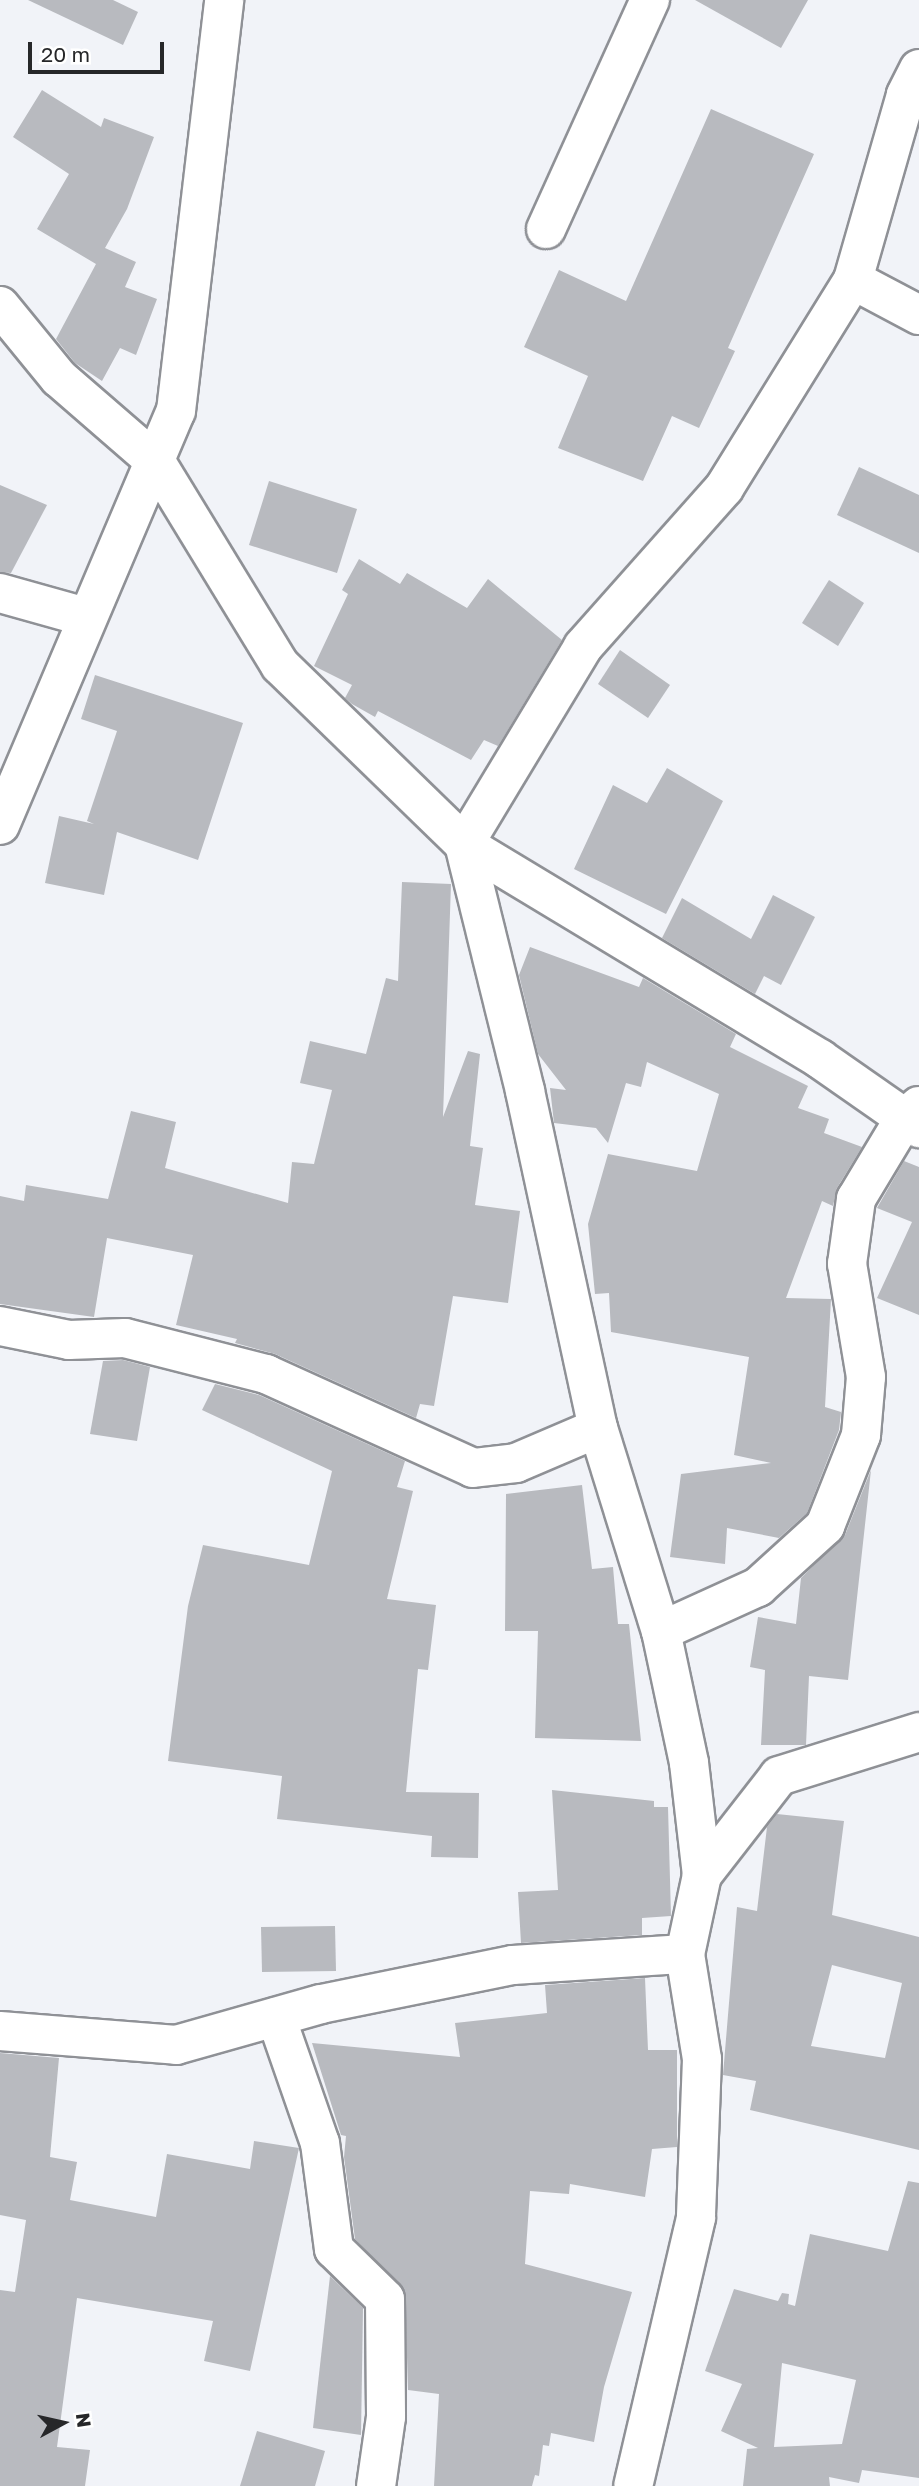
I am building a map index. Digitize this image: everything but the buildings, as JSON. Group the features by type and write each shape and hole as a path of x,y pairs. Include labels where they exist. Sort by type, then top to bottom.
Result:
{"street":[{"path":"0,825 86,617 176,411 225,0"},
{"path":"546,229 650,0"},
{"path":"633,2486 696,2218 702,2059 685,1954 702,1875 689,1763 660,1631 598,1428 525,1091 464,844 583,647 724,488 853,280 906,95 919,69"},
{"path":"853,280 919,315"},
{"path":"0,306 59,378 156,462 280,665 464,844 914,1118 856,1199 847,1265 866,1377 862,1424 825,1526 758,1587 660,1631"},
{"path":"0,593 86,617"},
{"path":"0,1326 69,1340 125,1338 266,1374 474,1468 516,1463 598,1428"},
{"path":"702,1875 779,1776 919,1732"},
{"path":"0,2031 176,2045 276,2017 513,1965 685,1954"},
{"path":"276,2017 320,2143 334,2249 386,2299 386,2417 376,2486"}]}
